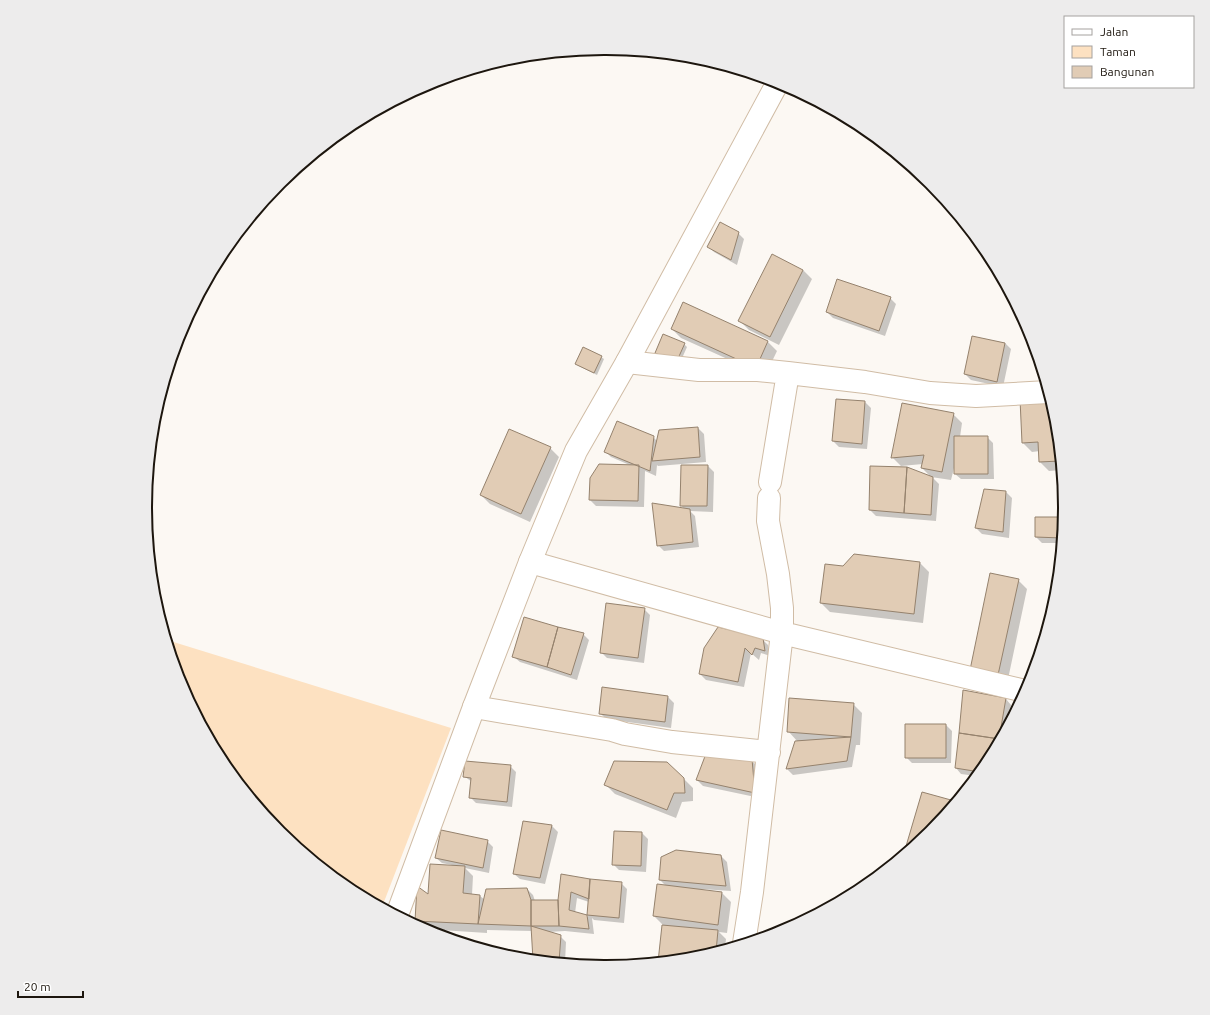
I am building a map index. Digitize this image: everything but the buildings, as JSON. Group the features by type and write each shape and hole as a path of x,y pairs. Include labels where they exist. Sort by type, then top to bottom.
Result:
{"street":[{"path":"399,910 530,562 576,451 627,362 775,88"},
{"path":"627,362 699,370 758,370 788,373 865,382 930,393 976,396 1043,392"},
{"path":"745,938 752,892 782,633 782,608 778,574 768,521 769,490 788,373"},
{"path":"530,562 782,633 1019,690"},
{"path":"474,708 612,730 625,734 672,742 769,752"}],"green space":[{"path":"173,642 451,728 384,902 354,884 307,848 265,806 246,783 213,734 199,708 187,681"}]}
